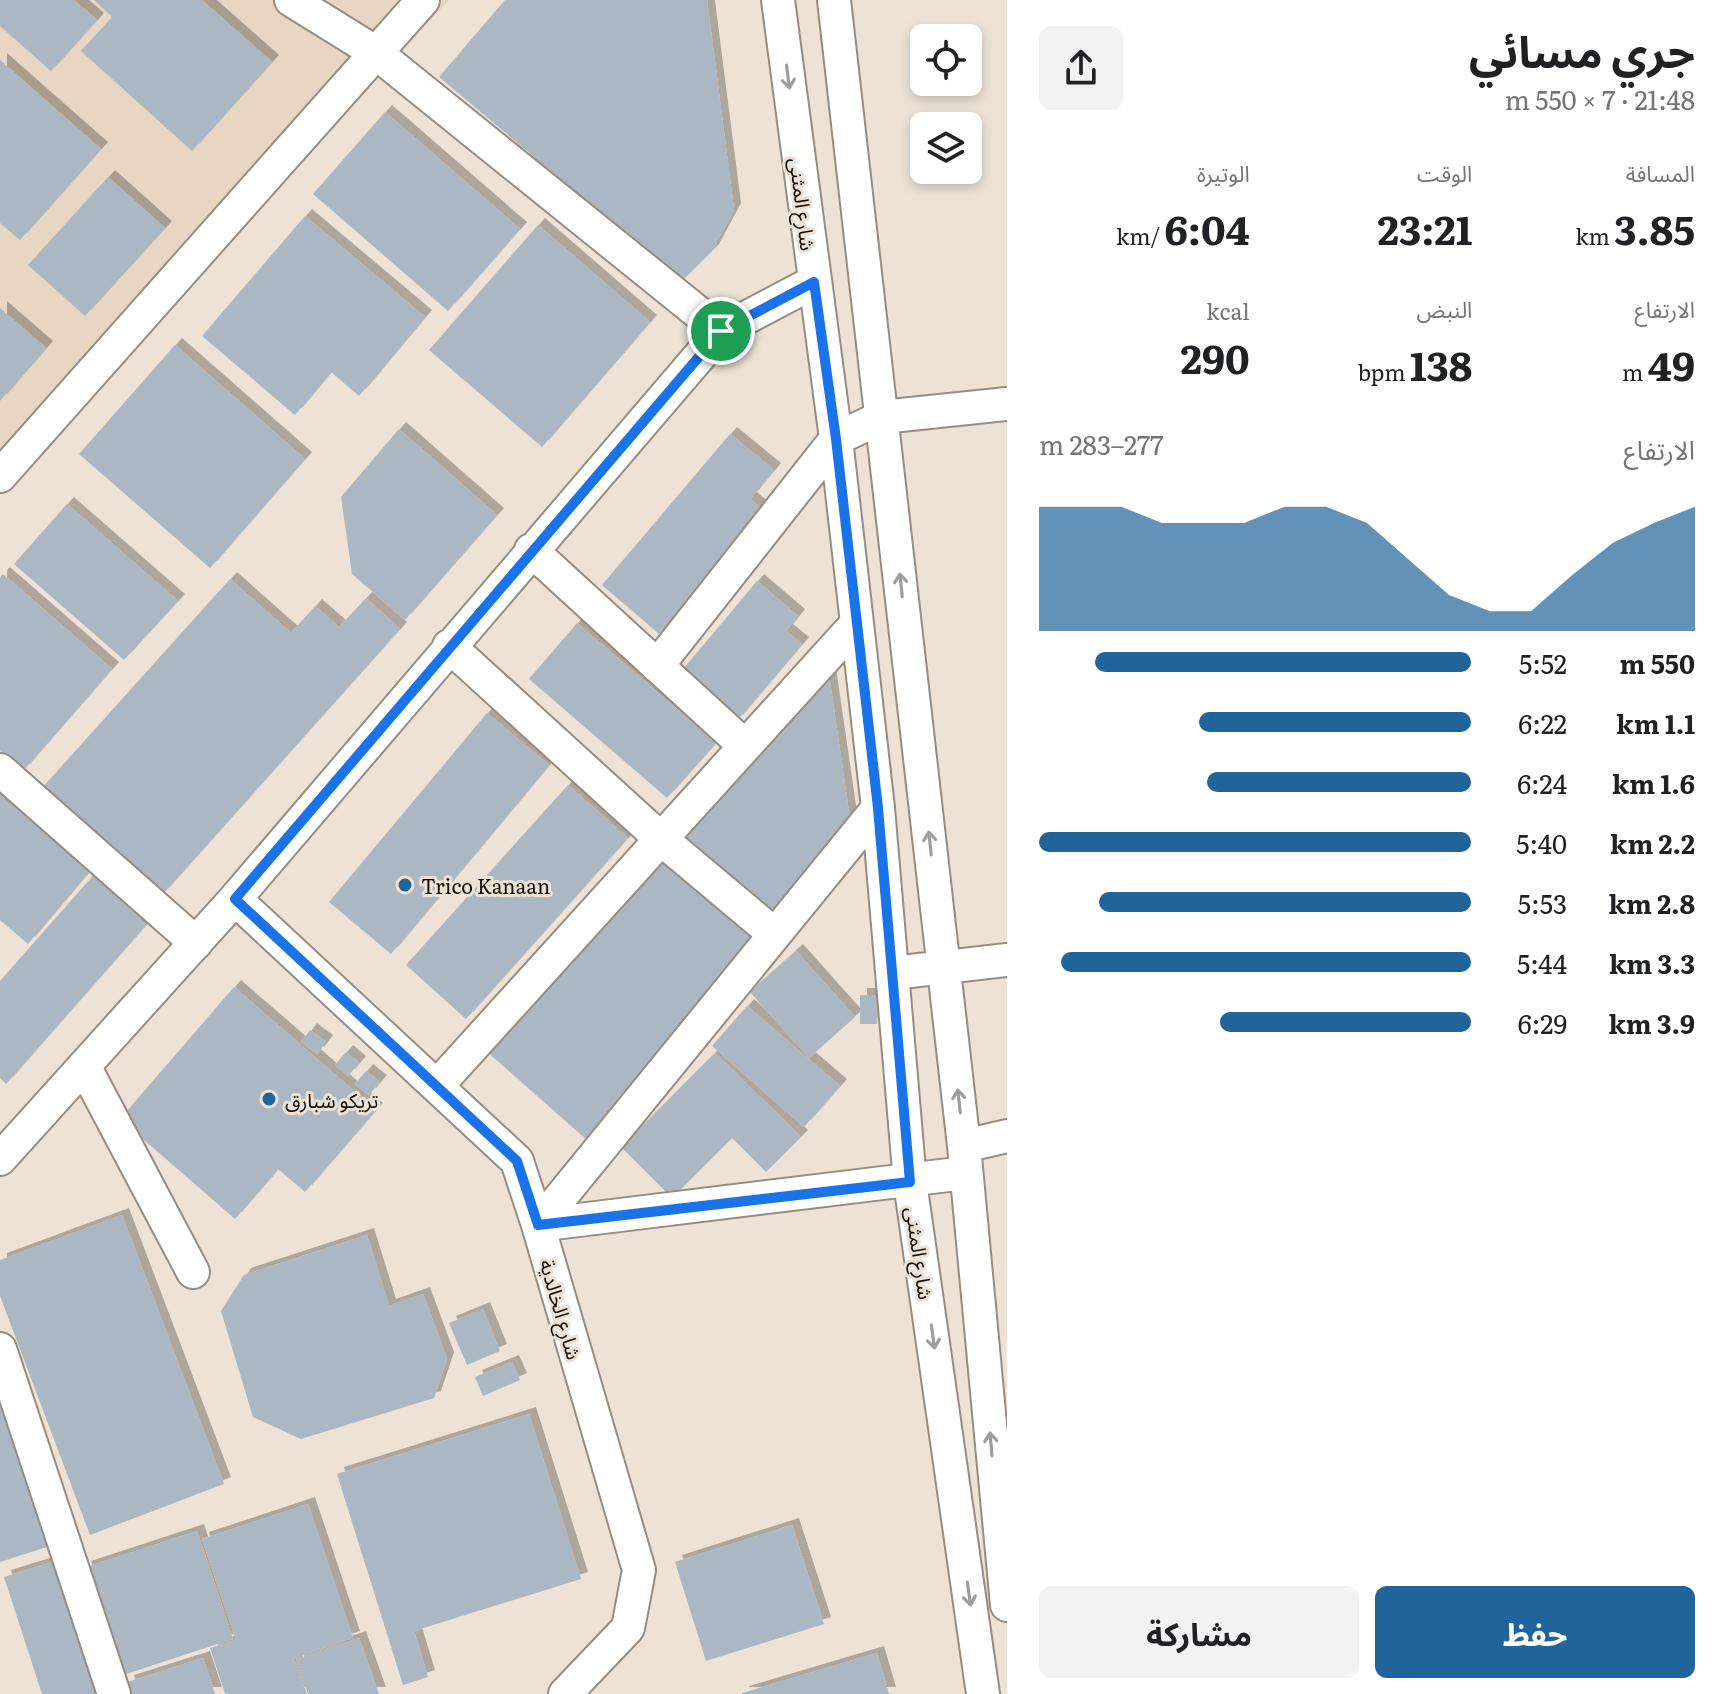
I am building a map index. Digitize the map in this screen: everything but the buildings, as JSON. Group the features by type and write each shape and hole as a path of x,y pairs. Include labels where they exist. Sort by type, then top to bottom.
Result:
{"street":[{"path":"291,0 375,52 721,331"},
{"path":"0,476 423,0"},
{"name":"شارع المثنى","path":"778,0 836,439 878,808 910,1182 983,1694"},
{"path":"834,0 965,1160 1006,1585"},
{"path":"0,1159 235,899 721,331 814,282"},
{"path":"657,666 836,439 882,417 1007,404"},
{"path":"531,550 745,746"},
{"path":"437,1086 857,623"},
{"path":"449,646 661,839 773,933"},
{"path":"0,770 196,943"},
{"path":"538,1225 878,808"},
{"name":"شارع الخالدية","path":"235,899 517,1161 639,1570 628,1628 565,1694"},
{"path":"893,973 1007,960"},
{"path":"84,1066 193,1272"},
{"path":"538,1225 910,1182 965,1160 1007,1136"},
{"path":"0,1349 114,1694"}],"shaded area":[{"path":"0,0 449,0 0,495"}],"place":[{"name":"Trico Kanaan","path":"405,885"},
{"name":"تريكو شبارق","path":"269,1099"}],"route":[{"path":"814,282 836,439 878,808 910,1182 538,1225 517,1161 235,899 721,331 814,282"}]}
